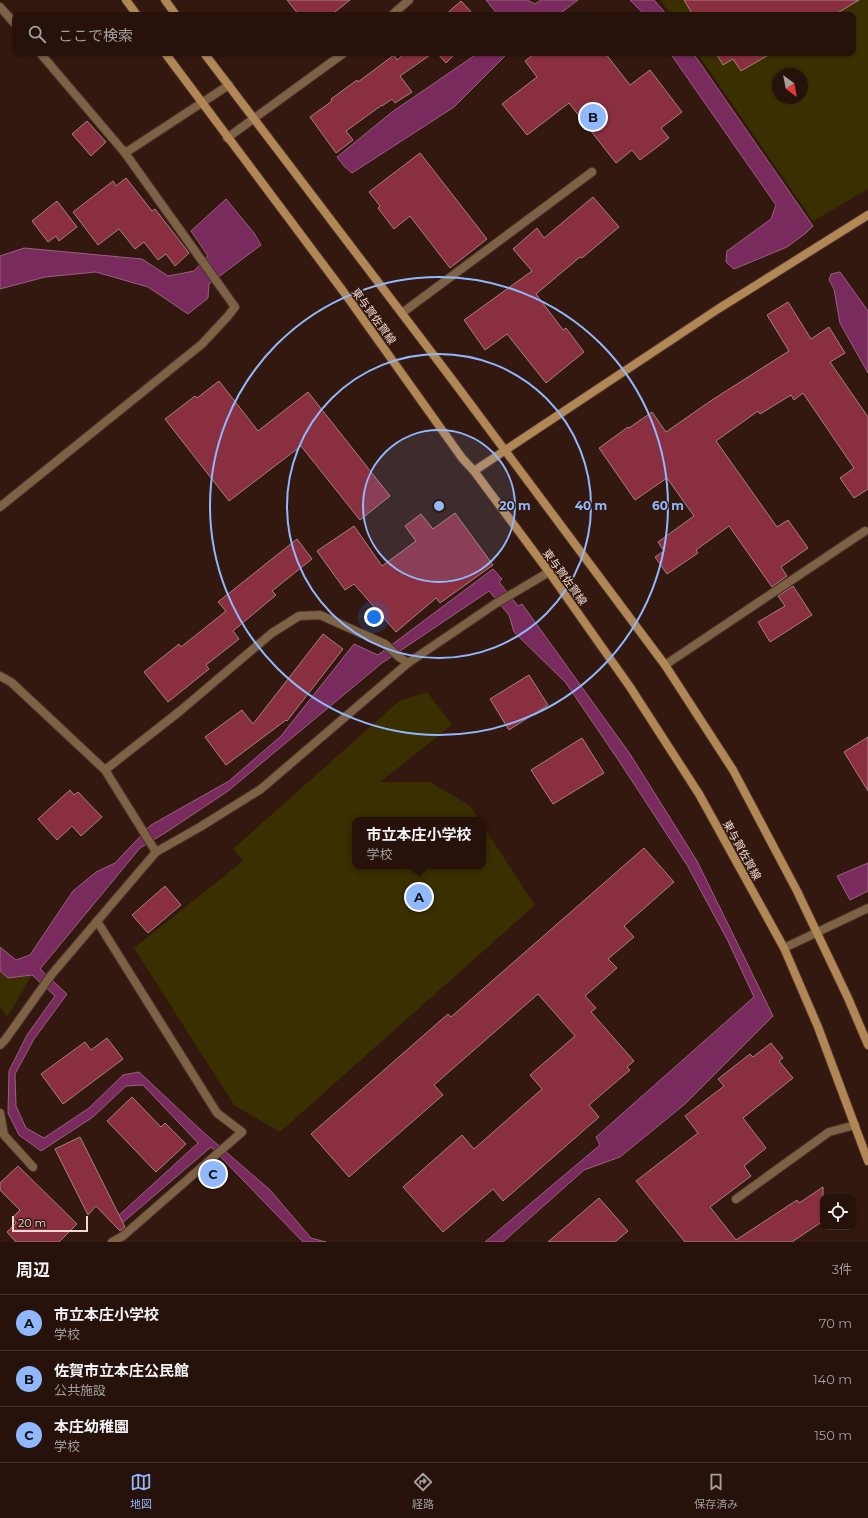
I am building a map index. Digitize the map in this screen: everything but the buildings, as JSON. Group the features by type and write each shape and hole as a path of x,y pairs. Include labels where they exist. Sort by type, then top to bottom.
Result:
{"main road":[{"path":"126,0 135,12"},
{"path":"165,0 174,12"},
{"name":"東与賀佐賀線","path":"167,56 342,291 462,458 474,471 549,572 630,687 699,794 784,948 818,1027 868,1161"},
{"path":"206,56 402,313 665,665 733,770 797,891 848,998 868,1045"},
{"path":"474,471 718,309 868,215"}],"street":[{"path":"395,12 409,0"},
{"path":"0,7 12,21"},
{"path":"0,507 202,344 228,316 235,306 125,153 43,56"},
{"path":"227,138 340,56"},
{"path":"125,153 229,85"},
{"path":"402,313 592,172"},
{"path":"665,665 865,531"},
{"path":"2,1039 52,974 97,921 154,848 200,827 261,789 408,663 495,604 549,572"},
{"path":"105,770 180,711 272,633 299,616 320,614 385,644 408,663"},
{"path":"0,676 11,682 105,770 154,848"},
{"path":"784,948 868,908"},
{"path":"97,921 217,1113 242,1132 123,1236 112,1242"},
{"path":"0,1112 4,1135 33,1167"},
{"path":"736,1199 830,1132 855,1125"}],"shaded area":[{"path":"486,0 527,0 535,4 541,0 578,0 562,12 496,12"},
{"path":"630,0 654,0 664,12 642,12"},
{"path":"660,0 868,0 868,189 813,221 699,56 856,56 856,12 669,12"},
{"path":"473,56 505,56 454,107 352,173 344,166 337,157 392,112"},
{"path":"672,56 695,56 813,226 787,247 734,269 726,262 727,251 771,219 776,205"},
{"path":"226,199 254,233 261,245 209,284 208,298 188,314 148,287 96,272 45,277 0,289 0,256 24,248 142,259 168,276 194,271 208,256 191,231"},
{"path":"840,272 868,311 868,373 840,323 834,289 829,280 831,274"},
{"path":"493,569 502,579 499,582 518,606 522,604 630,754 697,861 773,1016 685,1104 620,1157 584,1170 503,1242 485,1242 600,1145 596,1137 754,997 728,941 687,865 566,683 514,632 509,615 489,591 382,663 228,791 140,848 40,969 67,994 34,1039 15,1074 16,1106 26,1128 44,1138 89,1108 123,1075 139,1072 203,1132 270,1190 311,1238 326,1242 303,1242 211,1147 121,1224 116,1218 198,1143 143,1085 126,1086 93,1117 41,1151 19,1135 8,1113 9,1071 27,1035 55,996 32,975 8,978 0,971 0,947 16,960 30,955 73,891 96,872 115,863 151,825 229,781 281,736 354,644 378,655"},
{"path":"427,692 452,725 380,782 430,782 470,806 477,817 352,817 352,869 486,869 486,831 535,905 280,1132 234,1105 134,948 243,861 233,849 399,701"},
{"path":"868,863 868,891 850,900 837,876"},
{"path":"0,971 8,978 32,975 7,1017 0,1007"}],"place":[{"name":"佐賀市立本庄公民館","path":"593,117"},
{"name":"市立本庄小学校","path":"419,897"},
{"name":"本庄幼稚園","path":"213,1174"}]}
